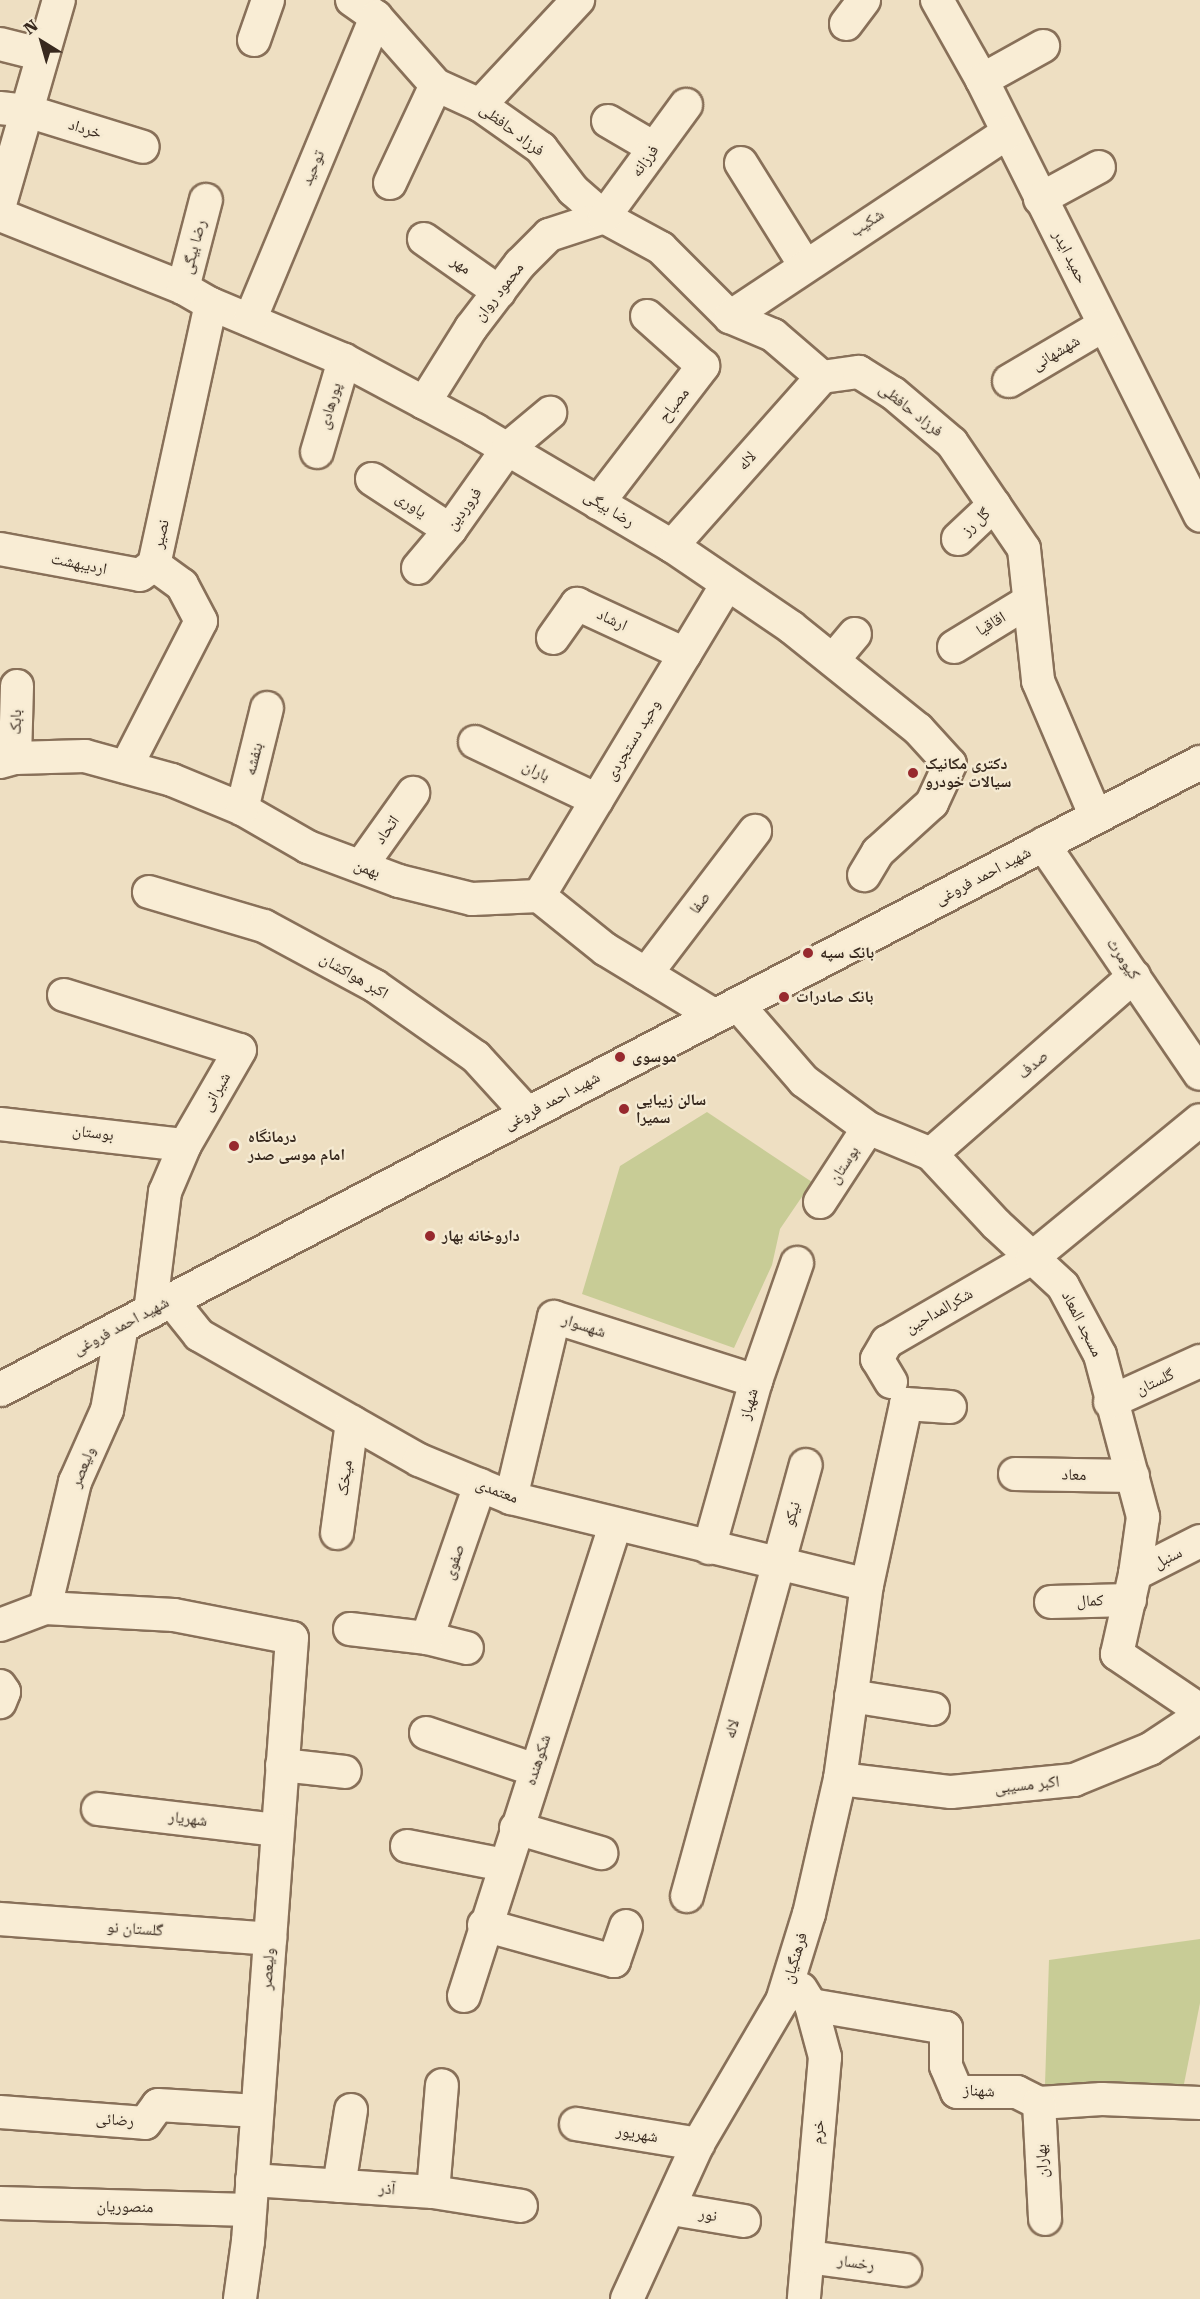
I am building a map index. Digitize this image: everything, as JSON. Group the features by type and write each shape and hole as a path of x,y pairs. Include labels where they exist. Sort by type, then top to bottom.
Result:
{"main road":[{"name":"شهید احمد فروغی","path":"0,1389 1200,762"}],"street":[{"path":"0,204 14,109 43,55 59,0"},
{"path":"254,40 268,0"},
{"path":"480,105 578,0"},
{"name":"حمید ایدر","path":"937,0 982,80 1006,133 1104,325 1191,474 1200,516"},
{"name":"فرزاد حافظی","path":"364,8 436,85 480,105 541,148 573,190 604,217 661,248 730,317 772,335 822,377 859,372 892,393 952,442 1024,549 1038,681 1096,817"},
{"name":"توحید","path":"250,320 364,8"},
{"path":"0,44 43,55"},
{"path":"982,80 1042,46"},
{"path":"390,183 436,85"},
{"name":"فرزانه","path":"604,217 686,105"},
{"name":"خرداد","path":"14,109 143,147"},
{"path":"608,121 654,148"},
{"name":"شکیب","path":"730,317 804,264 1006,133"},
{"path":"741,164 804,264"},
{"path":"1041,199 1099,167"},
{"name":"رضا بیگی","path":"206,200 183,288 211,304 344,360 507,448 672,546 833,660 918,729 950,764 932,803 878,852 864,875"},
{"path":"0,215 183,288"},
{"name":"محمود روان","path":"424,403 471,328 549,235 604,217"},
{"name":"مهر","path":"424,239 499,292"},
{"name":"نصیر","path":"126,767 201,621 182,585 154,565 211,304"},
{"name":"مصباح","path":"598,503 703,366 647,316"},
{"name":"شهشهانی","path":"1009,381 1104,325"},
{"name":"پورهادی","path":"317,452 344,360"},
{"name":"لاله","path":"672,546 822,377"},
{"name":"فروردین","path":"418,568 450,530 507,448 550,413"},
{"name":"یاوری","path":"372,479 450,530"},
{"name":"گل رز","path":"958,539 994,505"},
{"name":"اردیبهشت","path":"0,549 140,575 154,565"},
{"name":"وحید دستجردی","path":"538,896 727,584"},
{"name":"اقاقیا","path":"954,647 1029,601"},
{"name":"ارشاد","path":"553,638 577,604 685,654"},
{"path":"833,660 855,634"},
{"name":"بابک","path":"5,757 17,686"},
{"name":"بنفشه","path":"242,809 267,708"},
{"name":"باران","path":"475,742 597,800"},
{"name":"بهمن","path":"5,757 85,756 172,780 242,809 308,847 361,867 472,899 538,896"},
{"name":"اتحاد","path":"361,867 413,794"},
{"name":"صفا","path":"646,974 754,831"},
{"name":"کیومرث","path":"1043,844 1200,1074"},
{"name":"اکبر هواکشان","path":"148,892 264,926 375,986 476,1057 528,1114"},
{"path":"538,896 605,950 646,974 727,1010"},
{"name":"صدف","path":"931,1154 1134,976"},
{"name":"شیرانی","path":"64,995 240,1050 185,1145 165,1192 147,1312"},
{"name":"مسجد المعاد","path":"727,1010 804,1081 868,1128 931,1154 1032,1258 1063,1286 1100,1355 1110,1402 1143,1517 1133,1587 1118,1654 1200,1710"},
{"path":"1032,1258 1200,1120"},
{"name":"بوستان","path":"0,1124 87,1131 185,1145"},
{"name":"بوستان","path":"820,1202 868,1128"},
{"name":"شکرالمداحین","path":"891,1382 878,1359 887,1342 1032,1258"},
{"name":"شهباز","path":"709,1548 756,1381 797,1263"},
{"name":"معتمدی","path":"147,1312 199,1335 419,1460 511,1498 615,1526 777,1562 867,1585"},
{"name":"ولیعصر","path":"147,1312 75,1482 45,1608 174,1615 292,1638 251,2195 240,2299"},
{"name":"شهسوار","path":"511,1498 554,1317 756,1381"},
{"name":"گلستان","path":"1110,1402 1200,1361"},
{"name":"فرهنگیان","path":"627,2299 672,2209 698,2144 782,2001 809,1914 840,1779 867,1585 906,1404 950,1407"},
{"name":"میخک","path":"337,1533 352,1422"},
{"name":"نیکو","path":"777,1562 807,1465"},
{"name":"معاد","path":"1016,1474 1133,1476"},
{"name":"صفوی","path":"427,1638 480,1485"},
{"name":"شکوهنده","path":"464,1996 484,1925 615,1526"},
{"name":"سنبل","path":"1133,1587 1200,1541"},
{"name":"لاله","path":"687,1896 777,1562"},
{"name":"کمال","path":"1051,1602 1133,1587"},
{"path":"0,1625 45,1608"},
{"path":"350,1629 427,1638 467,1648"},
{"path":"0,1686 4,1692 0,1702"},
{"path":"851,1696 933,1709"},
{"name":"اکبر مسیبی","path":"840,1779 951,1792 1074,1780 1150,1749 1200,1716"},
{"path":"426,1733 535,1770"},
{"path":"282,1765 345,1772"},
{"name":"شهریار","path":"98,1809 277,1830"},
{"path":"516,1828 601,1853"},
{"path":"406,1846 504,1865"},
{"name":"گلستان نو","path":"0,1919 270,1939"},
{"path":"484,1925 614,1961 626,1926"},
{"name":"خرم","path":"791,1973 811,2005 825,2057 804,2299"},
{"name":"شهناز","path":"811,2005 946,2028 946,2066 957,2092 1017,2092 1039,2103 1102,2099 1200,2103"},
{"path":"433,2192 442,2085"},
{"name":"بهاران","path":"1039,2103 1046,2218"},
{"name":"رضائی","path":"0,2112 146,2123 158,2105 257,2111"},
{"path":"339,2186 351,2110"},
{"name":"شهریور","path":"576,2124 698,2144"},
{"name":"آذر","path":"251,2195 339,2186 433,2192 521,2206"},
{"name":"منصوریان","path":"0,2204 251,2195"},
{"name":"نور","path":"672,2209 744,2222"},
{"name":"رخسار","path":"808,2257 905,2270"}],"green space":[{"path":"707,1112 812,1182 780,1229 772,1265 734,1348 582,1294 620,1166"},
{"path":"1200,1939 1200,2003 1182,2094 1045,2085 1049,1960"}],"place":[{"name":"دکتری مکانیک سیالات خودرو","path":"913,773"},
{"name":"بانک سپه","path":"808,953"},
{"name":"بانک صادرات","path":"784,997"},
{"name":"موسوی","path":"620,1057"},
{"name":"سالن زیبایی سمیرا","path":"624,1109"},
{"name":"درمانگاه امام موسی صدر","path":"234,1146"},
{"name":"داروخانه بهار","path":"430,1236"}]}
